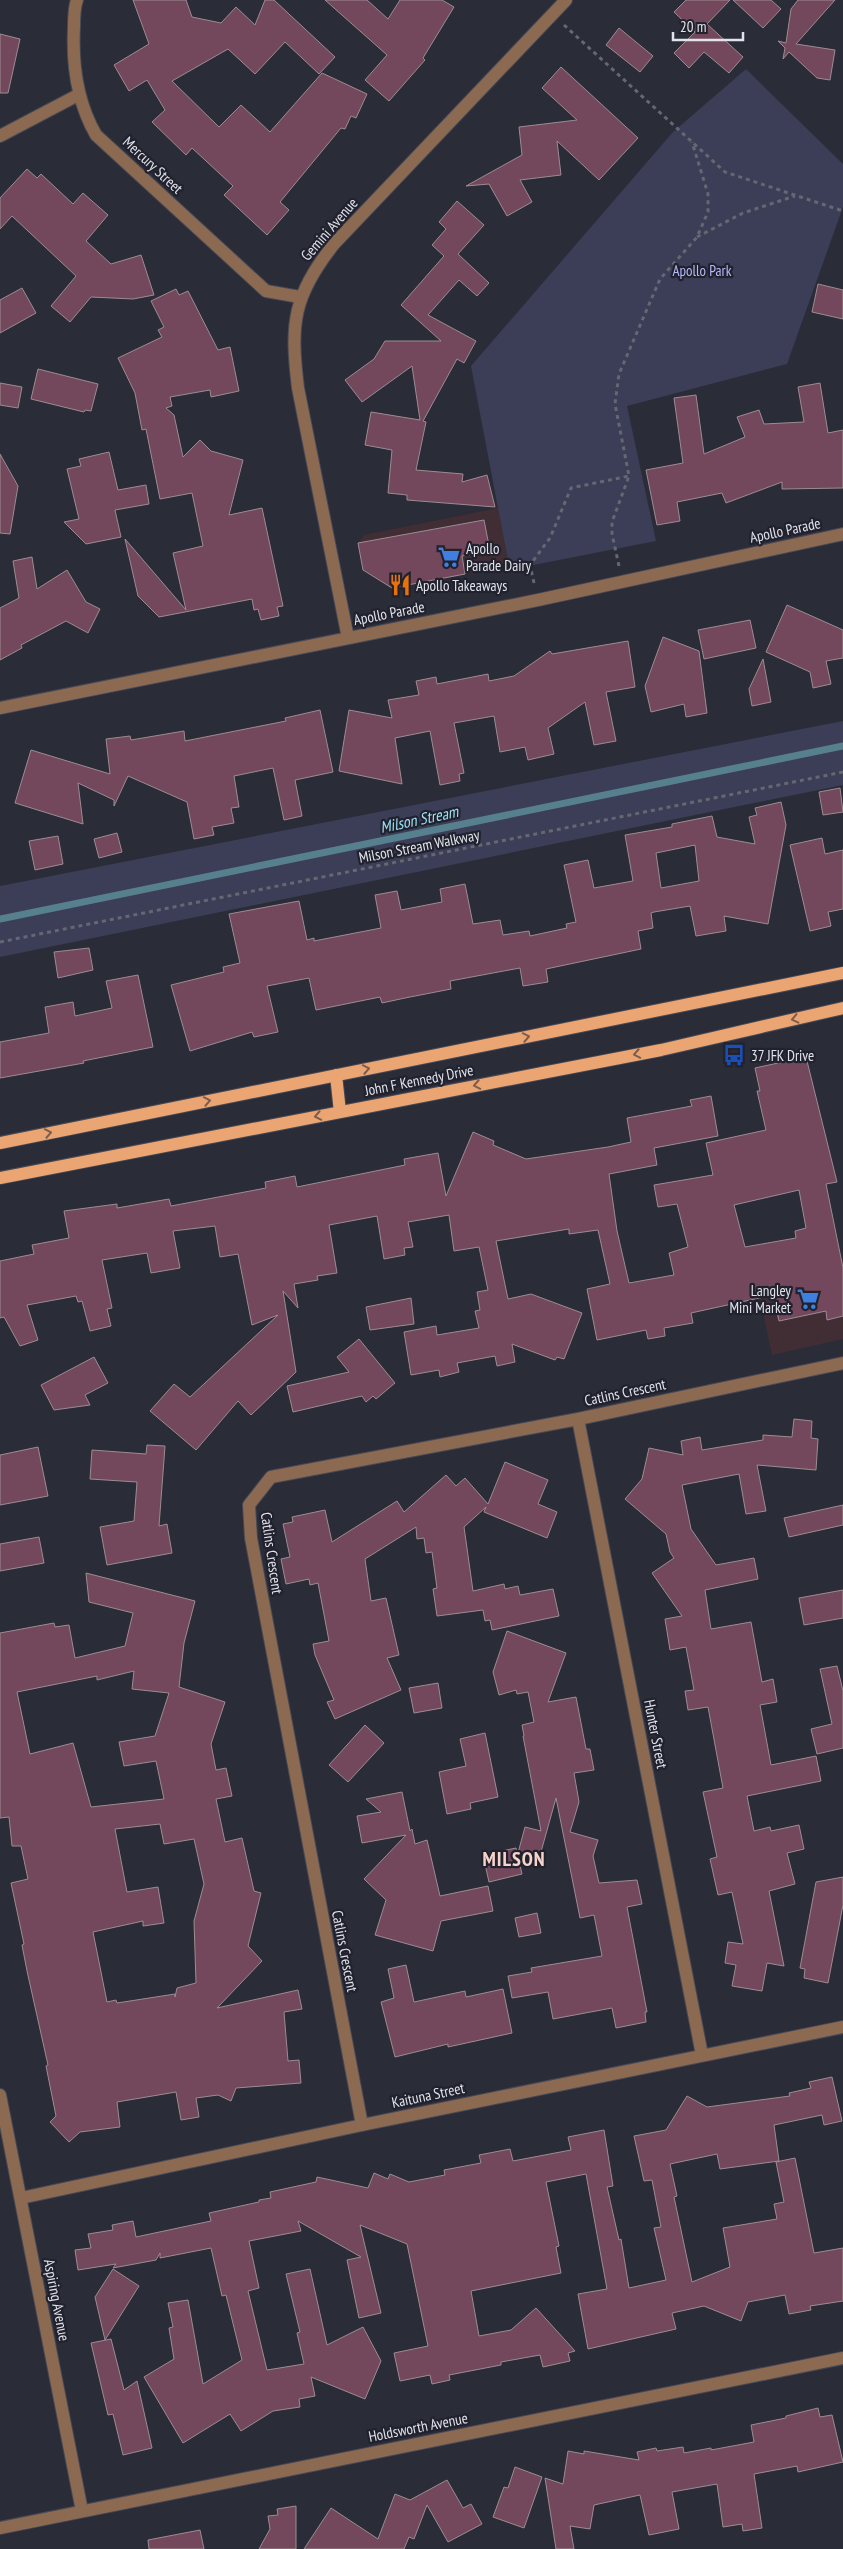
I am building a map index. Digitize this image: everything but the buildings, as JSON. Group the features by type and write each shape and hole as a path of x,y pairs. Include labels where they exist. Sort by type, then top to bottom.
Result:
{"main road":[{"name":"John F Kennedy Drive","path":"0,1143 843,973"},
{"name":"John F Kennedy Drive","path":"0,1178 660,1050 843,1008"},
{"path":"336,1075 340,1112"}],"street":[{"name":"Mercury Street","path":"77,0 73,48 78,96 86,118 96,135 266,291 300,297"},
{"name":"Gemini Avenue","path":"348,638 298,388 294,354 295,326 300,297 314,269 334,244 566,0"},
{"path":"0,136 78,96"},
{"name":"Apollo Parade","path":"0,708 538,600 843,534"},
{"name":"Catlins Crescent","path":"362,2125 251,1538 249,1505 271,1477 578,1419 843,1363"},
{"name":"Hunter Street","path":"578,1419 702,2055"},
{"name":"Kaituna Street","path":"21,2198 362,2125 843,2026"},
{"name":"Aspiring Avenue","path":"0,2095 82,2511"},
{"name":"Holdsworth Avenue","path":"0,2528 843,2358"}],"path":[{"path":"553,15 725,172 843,211"},
{"path":"622,581 612,534 612,522 629,476 615,404 619,374 660,279 697,237 708,212 708,194 692,142"},
{"path":"697,237 742,213 796,196"},
{"path":"538,600 530,565 550,538 571,488 629,476"},
{"name":"Milson Stream Walkway","path":"0,942 843,772"}],"shaded area":[{"path":"498,508 509,566 392,588 363,570 358,543 364,535"},
{"path":"843,1258 843,1339 772,1355 755,1275"}],"green space":[{"name":"Apollo Park","path":"746,69 843,164 843,207 787,364 627,406 656,541 513,569 509,566 471,366 673,132"},
{"path":"843,721 843,785 0,957 0,886"}],"waterway":[{"name":"Milson Stream","path":"0,919 843,746"}],"place":[{"name":"Apollo Parade Dairy","path":"449,557"},
{"name":"Apollo Takeaways","path":"400,585"},
{"name":"37 JFK Drive","path":"734,1055"},
{"name":"Langley Mini Market","path":"808,1299"}],"district":[{"name":"MILSON","path":"514,1859"}]}
